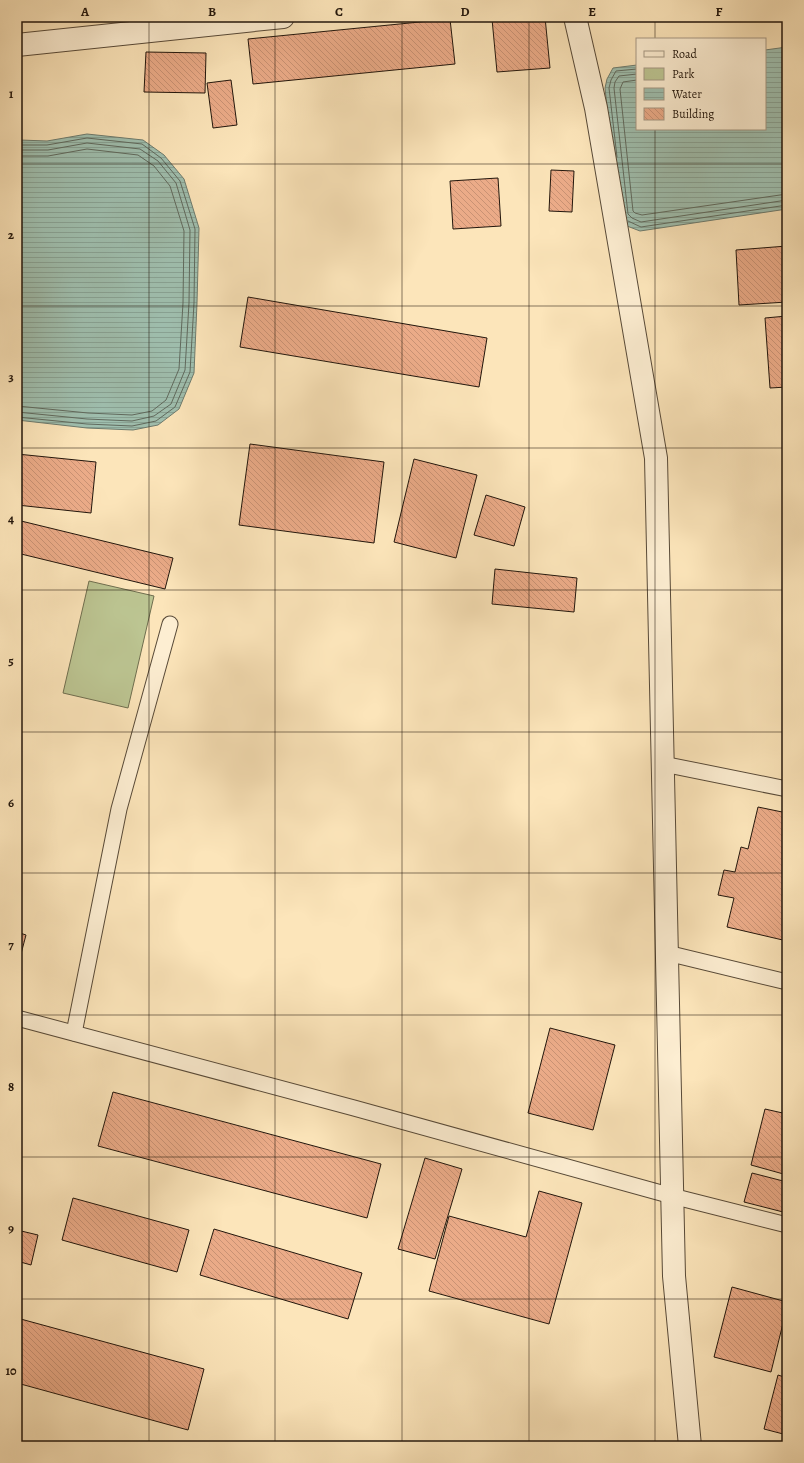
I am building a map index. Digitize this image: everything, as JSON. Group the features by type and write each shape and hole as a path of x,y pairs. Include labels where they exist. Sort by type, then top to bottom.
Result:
{"street":[{"path":"17,45 283,17"},
{"path":"575,17 596,108 656,458 674,1276 690,1446"}],"lane":[{"path":"74,1033 119,809 170,624"},
{"path":"663,764 787,789"},
{"path":"667,953 787,982"},
{"path":"17,1018 354,1108 672,1196 787,1225"}],"green space":[{"path":"89,581 154,596 128,708 63,693"}],"water":[{"path":"787,47 787,209 640,231 627,226 619,219 605,88 607,79 613,68 636,65 636,130 766,130 766,50"},
{"path":"87,134 143,140 164,155 184,179 199,228 194,373 179,409 158,425 133,430 87,428 17,420 17,142 20,140 47,141"}],"building":[{"path":"510,17 545,17 550,68 497,72 492,19"},
{"path":"450,19 455,64 253,84 248,39"},
{"path":"146,52 206,53 205,93 144,92"},
{"path":"231,80 237,125 213,128 207,83"},
{"path":"551,170 574,171 572,212 549,211"},
{"path":"498,178 501,226 453,229 450,181"},
{"path":"787,246 787,302 739,305 736,250"},
{"path":"248,297 487,338 479,387 240,347"},
{"path":"787,316 787,387 770,388 765,318"},
{"path":"250,444 384,462 374,543 239,525"},
{"path":"17,454 96,462 91,513 17,505"},
{"path":"414,459 477,475 456,558 394,542"},
{"path":"486,495 525,507 514,546 474,535"},
{"path":"17,520 173,558 165,589 17,553"},
{"path":"495,569 577,578 574,612 492,604"},
{"path":"758,807 787,813 787,941 727,927 734,898 718,895 724,870 735,872 741,847 748,849"},
{"path":"17,932 26,935 17,969"},
{"path":"550,1028 615,1045 593,1130 528,1113"},
{"path":"113,1092 381,1164 367,1218 98,1146"},
{"path":"765,1109 787,1114 787,1175 751,1165"},
{"path":"425,1158 462,1169 435,1259 398,1249"},
{"path":"752,1173 787,1182 787,1213 744,1202"},
{"path":"539,1191 582,1203 549,1324 429,1291 449,1216 526,1237"},
{"path":"73,1198 189,1230 177,1272 62,1240"},
{"path":"214,1229 362,1273 348,1319 200,1275"},
{"path":"17,1230 38,1235 31,1265 17,1261"},
{"path":"732,1287 787,1302 771,1372 714,1357"},
{"path":"17,1318 204,1369 188,1430 17,1383"},
{"path":"778,1375 787,1378 787,1435 764,1429"},
{"path":"17,1440 41,1446 17,1446"}]}
